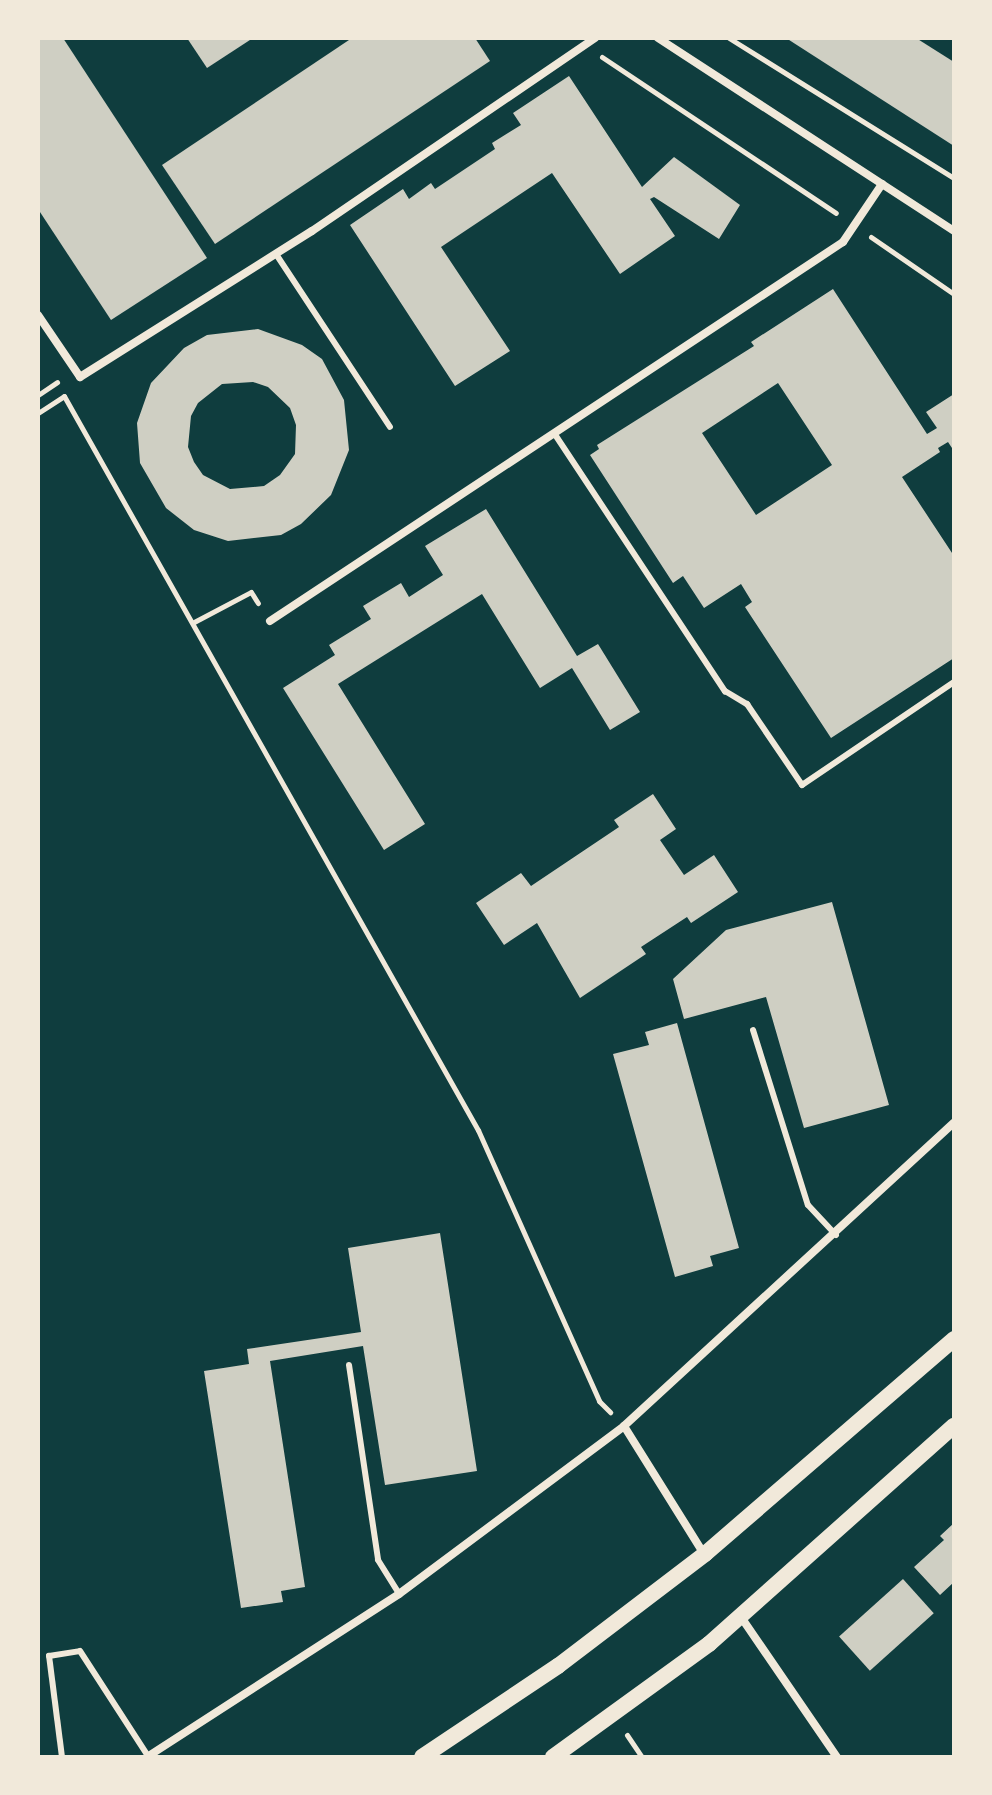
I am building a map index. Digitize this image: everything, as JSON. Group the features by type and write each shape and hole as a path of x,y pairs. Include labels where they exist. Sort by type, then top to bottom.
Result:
{"main road":[{"path":"422,1757 558,1666 705,1554 954,1339"},
{"path":"553,1757 741,1617 954,1426"}],"street":[{"path":"38,315 80,377 276,254 588,47 595,38"},
{"path":"658,38 954,231"},
{"path":"270,621 843,242 882,184"},
{"path":"148,1757 399,1594 624,1426 836,1235 954,1123"},
{"path":"624,1426 705,1554"},
{"path":"741,1617 837,1757"}],"lane":[{"path":"276,254 390,427"},
{"path":"554,433 725,691 747,704 802,785 954,682"},
{"path":"753,1030 808,1205 836,1235"},
{"path":"349,1365 378,1560 399,1594"},
{"path":"62,1757 49,1656 80,1651 148,1757"}],"path":[{"path":"729,38 954,178"},
{"path":"588,47 954,294"},
{"path":"38,413 64,396 80,377"},
{"path":"64,396 478,1130 599,1401 624,1426"},
{"path":"194,622 251,592 270,621"}],"building":[{"path":"38,38 63,38 207,258 111,320 38,209"},
{"path":"187,38 253,38 207,68"},
{"path":"352,38 475,38 490,61 215,244 162,165"},
{"path":"786,38 916,38 954,62 954,146"},
{"path":"569,76 642,187 674,157 740,205 719,239 654,197 650,199 675,236 620,274 552,173 441,247 510,351 455,386 350,225 403,189 409,199 431,183 435,189 495,149 492,143 521,125 513,113"},
{"path":"833,289 927,434 937,428 926,412 954,394 954,451 948,442 938,448 940,452 902,477 954,556 954,658 831,738 745,607 752,602 741,584 704,608 683,576 673,583 590,455 599,449 597,445 754,346 751,342","holes":["778,383 832,465 756,515 702,433"]},
{"path":"258,329 302,345 322,359 344,400 349,450 331,495 301,524 281,535 228,541 194,530 166,508 140,463 137,423 151,383 184,348 207,335","holes":["253,382 268,387 290,408 296,425 295,454 280,475 264,486 230,489 203,475 188,447 191,416 198,403 222,384"]},
{"path":"486,509 577,656 598,644 640,712 610,730 572,668 540,688 482,594 338,684 425,824 384,850 283,688 335,655 329,645 371,619 363,606 401,583 409,597 443,575 425,546"},
{"path":"653,794 676,829 660,840 684,875 714,855 738,892 691,923 687,917 641,947 646,954 580,998 537,923 504,945 476,903 521,873 531,886 619,827 614,820"},
{"path":"832,902 889,1105 804,1128 766,997 684,1019 673,979 726,930"},
{"path":"677,1023 739,1248 710,1256 713,1266 675,1277 613,1054 649,1045 645,1032"},
{"path":"440,1233 477,1471 385,1485 363,1346 270,1361 305,1587 281,1591 283,1602 241,1608 204,1371 249,1364 247,1349 361,1332 348,1248"},
{"path":"954,1523 954,1582 940,1595 914,1567 944,1540 940,1536"},
{"path":"903,1579 934,1613 870,1671 839,1637"}]}
